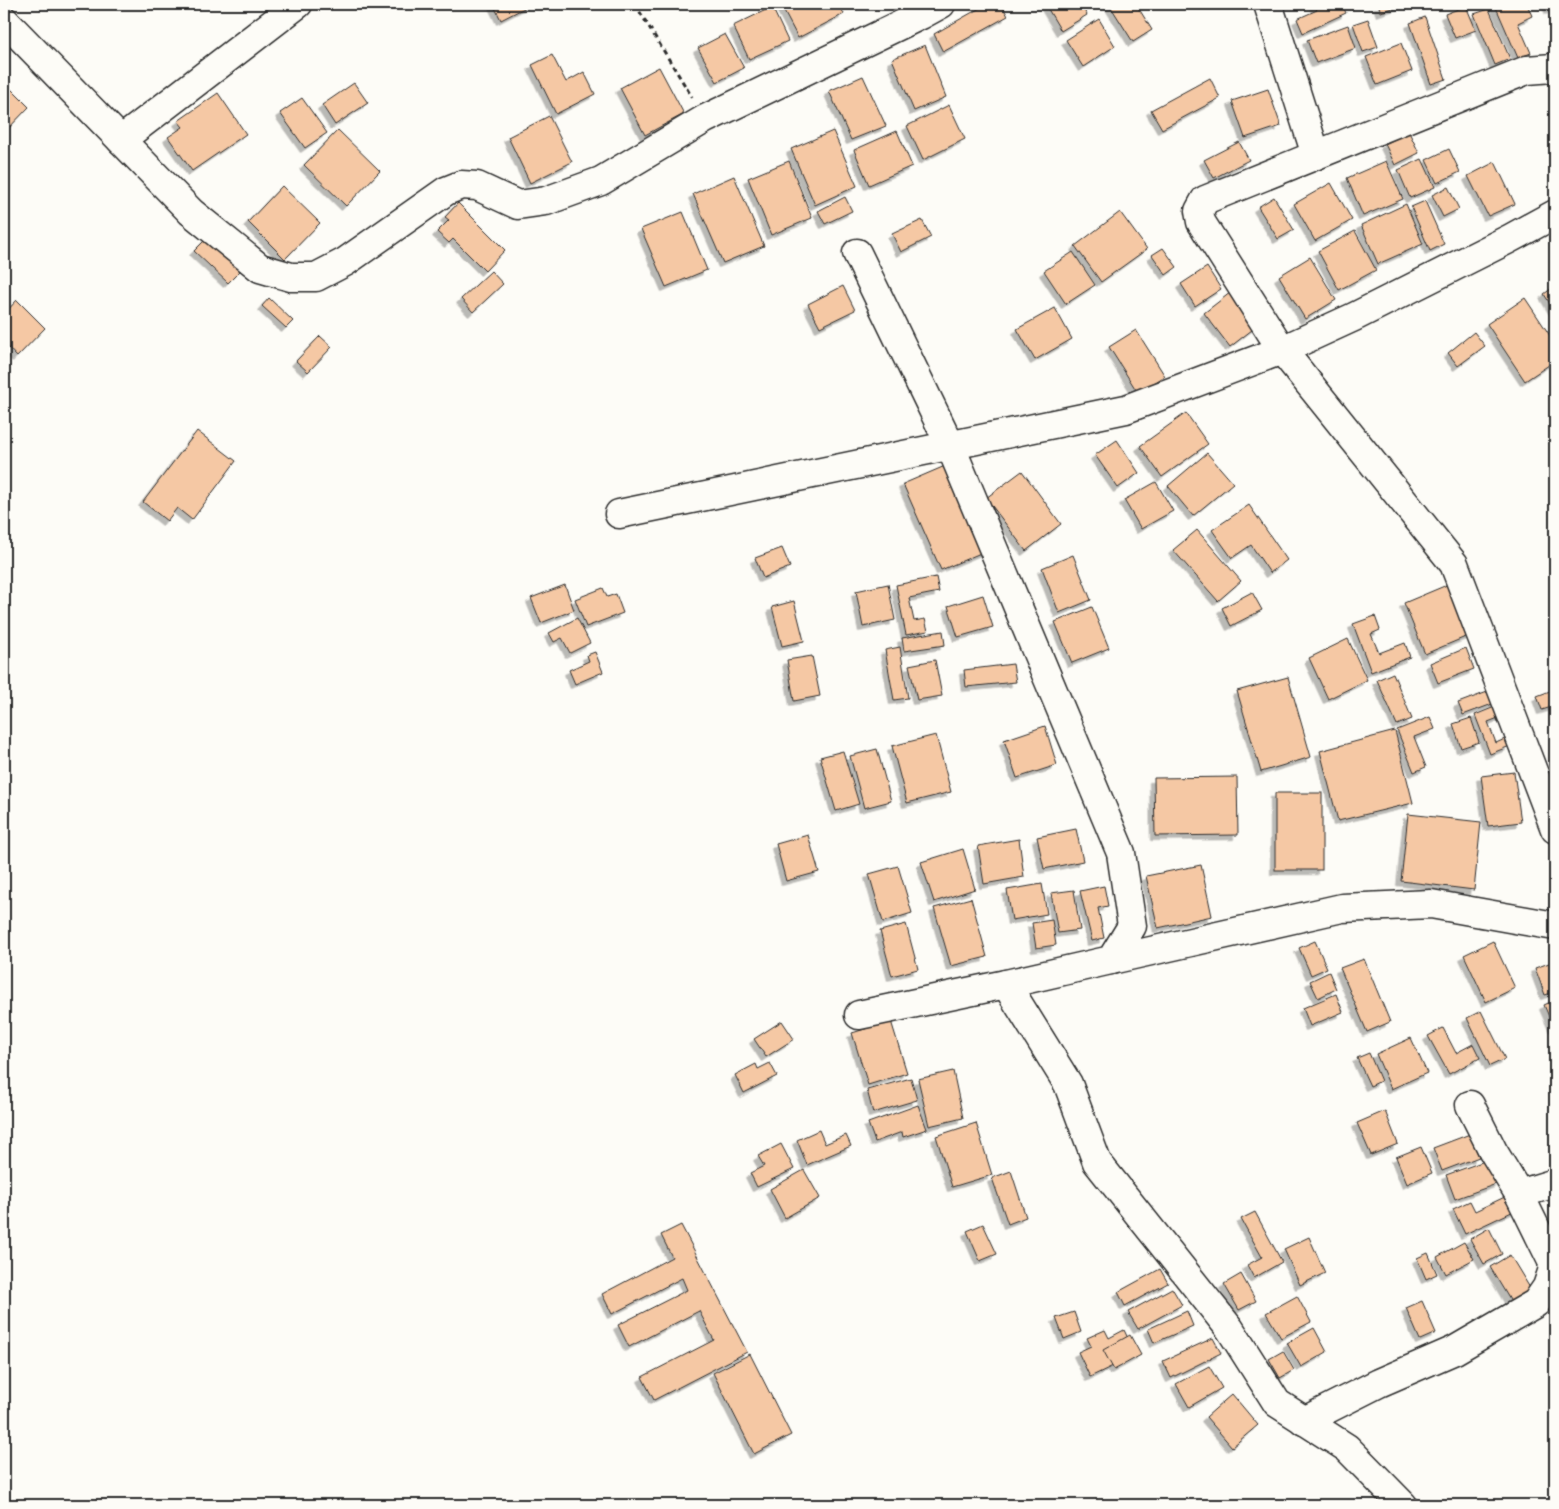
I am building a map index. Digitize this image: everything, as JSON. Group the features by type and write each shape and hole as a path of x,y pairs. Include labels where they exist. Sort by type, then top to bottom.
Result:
{"street":[{"path":"121,140 298,4"},
{"path":"1268,4 1316,155"},
{"path":"4,20 191,212 260,268 291,277 316,278 345,262 446,191 461,185 477,186 518,205 546,201 601,181 705,118 926,8"},
{"path":"1555,70 1552,68 1527,70 1205,200 1199,211 1201,222 1282,350 1454,564 1555,829"},
{"path":"619,514 1126,409 1282,350 1354,317 1555,214"},
{"path":"857,253 950,445 1120,853 1132,926 1110,960"},
{"path":"858,1015 1006,984 1342,908 1430,904 1555,926"},
{"path":"1006,984 1068,1084 1097,1162 1230,1329 1277,1403 1347,1448 1404,1505"},
{"path":"1304,1421 1379,1383 1455,1350 1536,1303 1546,1287 1552,1272 1553,1262 1519,1194 1493,1151 1470,1105"},
{"path":"1519,1194 1555,1183"}],"path":[{"path":"635,4 705,118"}],"building":[{"path":"493,4 532,4 501,20"},
{"path":"780,4 839,4 844,14 798,38"},
{"path":"987,4 1001,4 1008,16 943,52 934,34"},
{"path":"1045,4 1080,4 1087,15 1061,31"},
{"path":"1109,4 1136,4 1152,30 1133,42"},
{"path":"1314,4 1342,4 1346,13 1303,33 1297,19 1317,10"},
{"path":"1378,4 1405,4 1381,12"},
{"path":"1527,4 1532,16 1518,23 1531,53 1518,58 1495,5"},
{"path":"1547,4 1555,4 1555,8 1550,10"},
{"path":"1466,6 1476,30 1455,38 1445,14"},
{"path":"772,7 788,41 749,59 733,26"},
{"path":"1489,9 1510,59 1495,65 1474,14"},
{"path":"1425,17 1446,79 1431,84 1410,23"},
{"path":"1099,19 1115,46 1083,67 1066,40"},
{"path":"1368,19 1378,47 1363,52 1353,24"},
{"path":"1348,25 1356,48 1316,63 1307,40"},
{"path":"725,34 744,68 717,82 698,48"},
{"path":"1401,43 1412,71 1377,85 1366,57"},
{"path":"925,45 946,97 914,111 892,59"},
{"path":"552,55 566,82 584,72 595,94 556,114 532,65"},
{"path":"659,67 684,114 645,135 620,88"},
{"path":"863,76 886,126 851,140 829,91"},
{"path":"1210,78 1220,98 1162,129 1151,110"},
{"path":"4,82 29,107 4,133"},
{"path":"354,83 368,103 335,125 322,105"},
{"path":"1268,89 1281,126 1245,138 1232,101"},
{"path":"218,93 246,134 192,171 168,137 183,127 178,121"},
{"path":"302,98 327,133 305,148 280,113"},
{"path":"949,105 965,139 923,160 907,126"},
{"path":"549,116 572,162 530,183 508,137"},
{"path":"338,130 380,171 346,206 304,165"},
{"path":"833,131 857,186 815,205 791,149"},
{"path":"897,131 912,166 869,185 854,150"},
{"path":"1409,132 1419,153 1395,165 1385,144"},
{"path":"1239,142 1249,160 1214,178 1204,160"},
{"path":"1449,149 1460,172 1437,183 1426,160"},
{"path":"1422,159 1435,187 1410,198 1398,170"},
{"path":"789,161 812,218 771,235 748,178"},
{"path":"1386,161 1403,199 1363,216 1347,178"},
{"path":"1495,162 1515,204 1488,216 1468,176"},
{"path":"734,176 764,246 723,263 693,194"},
{"path":"1331,183 1352,220 1315,241 1294,204"},
{"path":"282,186 320,223 285,259 248,222"},
{"path":"1448,187 1459,209 1443,217 1432,195"},
{"path":"845,197 852,211 825,224 818,211"},
{"path":"1274,197 1294,230 1278,239 1258,207"},
{"path":"1425,201 1444,244 1430,251 1411,207"},
{"path":"458,203 505,250 485,271 453,239 449,243 437,232 449,220 445,217"},
{"path":"1406,204 1423,244 1378,264 1361,225"},
{"path":"683,212 707,270 666,287 641,229"},
{"path":"1120,212 1147,249 1101,282 1075,246"},
{"path":"922,220 931,237 901,252 892,234"},
{"path":"1355,231 1376,270 1339,290 1318,251"},
{"path":"207,238 240,271 228,283 194,251"},
{"path":"1163,248 1177,267 1166,275 1152,255"},
{"path":"1073,252 1095,285 1066,304 1044,271"},
{"path":"1310,257 1336,300 1305,319 1279,276"},
{"path":"1207,267 1221,289 1195,306 1181,284"},
{"path":"491,271 503,284 473,312 461,299"},
{"path":"843,286 855,310 820,327 808,304"},
{"path":"1555,286 1555,312 1544,294"},
{"path":"1235,289 1261,323 1230,347 1204,313"},
{"path":"269,298 293,321 286,328 262,306"},
{"path":"1525,298 1555,343 1555,361 1525,381 1487,324"},
{"path":"17,300 45,328 17,357 4,343 4,314"},
{"path":"1055,308 1072,339 1035,360 1017,329"},
{"path":"1136,330 1165,376 1138,393 1109,347"},
{"path":"1474,332 1485,346 1458,366 1448,353"},
{"path":"320,336 332,347 308,372 296,361"},
{"path":"1186,413 1208,444 1162,477 1140,446"},
{"path":"197,431 236,461 192,520 177,508 167,521 143,502"},
{"path":"1117,440 1139,473 1118,488 1095,455"},
{"path":"1207,453 1233,483 1193,516 1168,486"},
{"path":"952,463 990,549 941,570 903,484"},
{"path":"1022,471 1061,524 1026,551 986,498"},
{"path":"1156,482 1173,511 1141,529 1124,500"},
{"path":"1249,505 1287,560 1270,573 1251,545 1232,558 1212,530"},
{"path":"1197,530 1241,581 1218,601 1173,550"},
{"path":"782,548 790,567 763,578 755,558"},
{"path":"1073,555 1091,600 1059,613 1042,568"},
{"path":"936,577 939,592 909,598 914,621 925,619 928,631 906,635 896,585"},
{"path":"1454,582 1475,633 1425,654 1404,603"},
{"path":"888,584 895,620 863,627 856,591"},
{"path":"565,585 574,610 541,623 531,598"},
{"path":"603,588 607,597 616,594 623,613 586,627 575,599"},
{"path":"1252,592 1262,610 1231,626 1222,608"},
{"path":"983,595 993,627 958,637 948,606"},
{"path":"794,601 804,641 782,646 772,607"},
{"path":"1092,607 1109,648 1072,663 1055,622"},
{"path":"1375,616 1380,630 1371,634 1379,653 1405,643 1410,657 1371,672 1353,624"},
{"path":"577,618 590,643 570,653 562,638 554,642 549,633"},
{"path":"943,631 945,645 904,651 902,638"},
{"path":"1348,639 1367,680 1328,699 1309,658"},
{"path":"900,647 908,698 894,700 885,650"},
{"path":"1466,648 1474,669 1438,683 1430,663"},
{"path":"595,652 603,672 575,684 569,670 589,661 587,655"},
{"path":"812,656 820,696 794,701 787,660"},
{"path":"935,660 942,696 917,700 909,665"},
{"path":"1013,664 1016,682 966,687 964,670"},
{"path":"1393,673 1412,719 1397,725 1377,680"},
{"path":"1288,677 1311,757 1261,772 1237,691"},
{"path":"1498,688 1503,700 1463,715 1458,703"},
{"path":"1555,689 1555,706 1542,710 1537,696"},
{"path":"1502,704 1506,715 1488,722 1496,743 1507,738 1510,746 1490,754 1475,715"},
{"path":"1430,717 1435,729 1414,737 1426,767 1414,772 1397,730"},
{"path":"1471,718 1479,742 1461,748 1453,724"},
{"path":"1045,726 1057,765 1017,778 1004,740"},
{"path":"1395,731 1413,803 1338,821 1320,751"},
{"path":"936,735 951,792 907,803 892,746"},
{"path":"877,749 891,801 864,808 850,756"},
{"path":"843,751 859,804 836,811 820,757"},
{"path":"1514,772 1521,822 1488,826 1481,776"},
{"path":"1237,777 1238,835 1155,836 1154,778"},
{"path":"1275,793 1322,793 1322,870 1275,870"},
{"path":"1408,814 1481,822 1474,890 1401,881"},
{"path":"1076,829 1083,861 1044,869 1037,837"},
{"path":"808,835 819,872 786,881 776,844"},
{"path":"1019,839 1024,877 984,884 978,846"},
{"path":"963,849 975,889 934,902 921,862"},
{"path":"1201,865 1212,916 1158,928 1146,876"},
{"path":"898,866 912,913 883,922 869,874"},
{"path":"1042,884 1047,914 1012,920 1007,890"},
{"path":"1104,886 1108,906 1098,908 1104,938 1092,941 1080,891"},
{"path":"1074,890 1080,930 1058,933 1051,893"},
{"path":"971,898 987,957 951,966 934,908"},
{"path":"1052,920 1056,945 1036,948 1032,923"},
{"path":"906,924 918,969 892,976 880,931"},
{"path":"1315,941 1327,968 1311,975 1299,948"},
{"path":"1493,941 1515,988 1486,1002 1464,955"},
{"path":"1364,959 1390,1022 1367,1032 1340,968"},
{"path":"1555,961 1555,992 1545,995 1535,968"},
{"path":"1329,972 1336,989 1318,998 1310,981"},
{"path":"1336,994 1343,1012 1310,1026 1303,1008"},
{"path":"1555,1000 1555,1027 1554,1028 1544,1005"},
{"path":"1481,1011 1505,1059 1490,1066 1467,1018"},
{"path":"782,1021 794,1039 766,1057 754,1039"},
{"path":"891,1021 907,1073 868,1085 852,1033"},
{"path":"1443,1028 1456,1053 1473,1044 1480,1058 1449,1074 1428,1036"},
{"path":"1411,1038 1427,1073 1391,1089 1376,1054"},
{"path":"1369,1053 1381,1081 1370,1086 1357,1058"},
{"path":"770,1063 777,1076 744,1093 735,1075 756,1064 758,1069"},
{"path":"953,1071 963,1118 929,1126 918,1079"},
{"path":"911,1078 917,1100 873,1113 867,1090"},
{"path":"918,1105 927,1129 903,1137 902,1132 875,1142 868,1123"},
{"path":"1385,1111 1398,1144 1371,1155 1357,1123"},
{"path":"976,1123 992,1175 952,1187 936,1136"},
{"path":"819,1130 825,1144 846,1135 851,1146 807,1165 797,1140"},
{"path":"1470,1134 1479,1157 1442,1171 1433,1148"},
{"path":"781,1144 794,1169 757,1187 750,1173 764,1166 758,1156"},
{"path":"1421,1147 1432,1173 1407,1184 1396,1157"},
{"path":"1490,1159 1499,1183 1455,1199 1446,1175"},
{"path":"804,1170 820,1198 785,1218 770,1189"},
{"path":"1011,1171 1026,1217 1008,1224 992,1178"},
{"path":"1509,1195 1516,1210 1465,1234 1453,1209 1470,1201 1475,1211"},
{"path":"1255,1212 1282,1262 1254,1278 1247,1265 1262,1257 1241,1219"},
{"path":"983,1224 997,1254 980,1261 967,1231"},
{"path":"681,1225 747,1352 654,1400 642,1377 714,1340 699,1311 629,1347 618,1325 687,1290 682,1278 612,1314 602,1294 672,1257 661,1235"},
{"path":"1489,1228 1502,1254 1484,1264 1470,1239"},
{"path":"1309,1237 1325,1273 1300,1285 1284,1249"},
{"path":"1464,1242 1474,1259 1446,1274 1437,1257"},
{"path":"1428,1253 1437,1274 1426,1279 1417,1258"},
{"path":"1510,1255 1533,1293 1513,1305 1490,1267"},
{"path":"1160,1269 1168,1283 1125,1306 1118,1292"},
{"path":"1241,1274 1256,1301 1239,1310 1224,1284"},
{"path":"1172,1288 1182,1305 1138,1329 1128,1312"},
{"path":"1297,1296 1311,1322 1281,1338 1266,1313"},
{"path":"1422,1301 1436,1333 1420,1340 1406,1308"},
{"path":"1187,1311 1193,1326 1154,1343 1148,1329"},
{"path":"1074,1312 1081,1332 1064,1339 1056,1318"},
{"path":"1314,1328 1327,1352 1301,1367 1287,1343"},
{"path":"1105,1330 1109,1338 1124,1330 1136,1355 1090,1377 1078,1352 1091,1346 1087,1338"},
{"path":"1130,1335 1141,1355 1114,1370 1103,1350"},
{"path":"1213,1338 1221,1353 1171,1378 1163,1361"},
{"path":"1283,1351 1294,1370 1280,1378 1269,1359"},
{"path":"750,1354 791,1435 754,1454 713,1373"},
{"path":"1209,1366 1222,1388 1189,1407 1176,1384"},
{"path":"1232,1394 1258,1425 1232,1447 1206,1417"}]}
